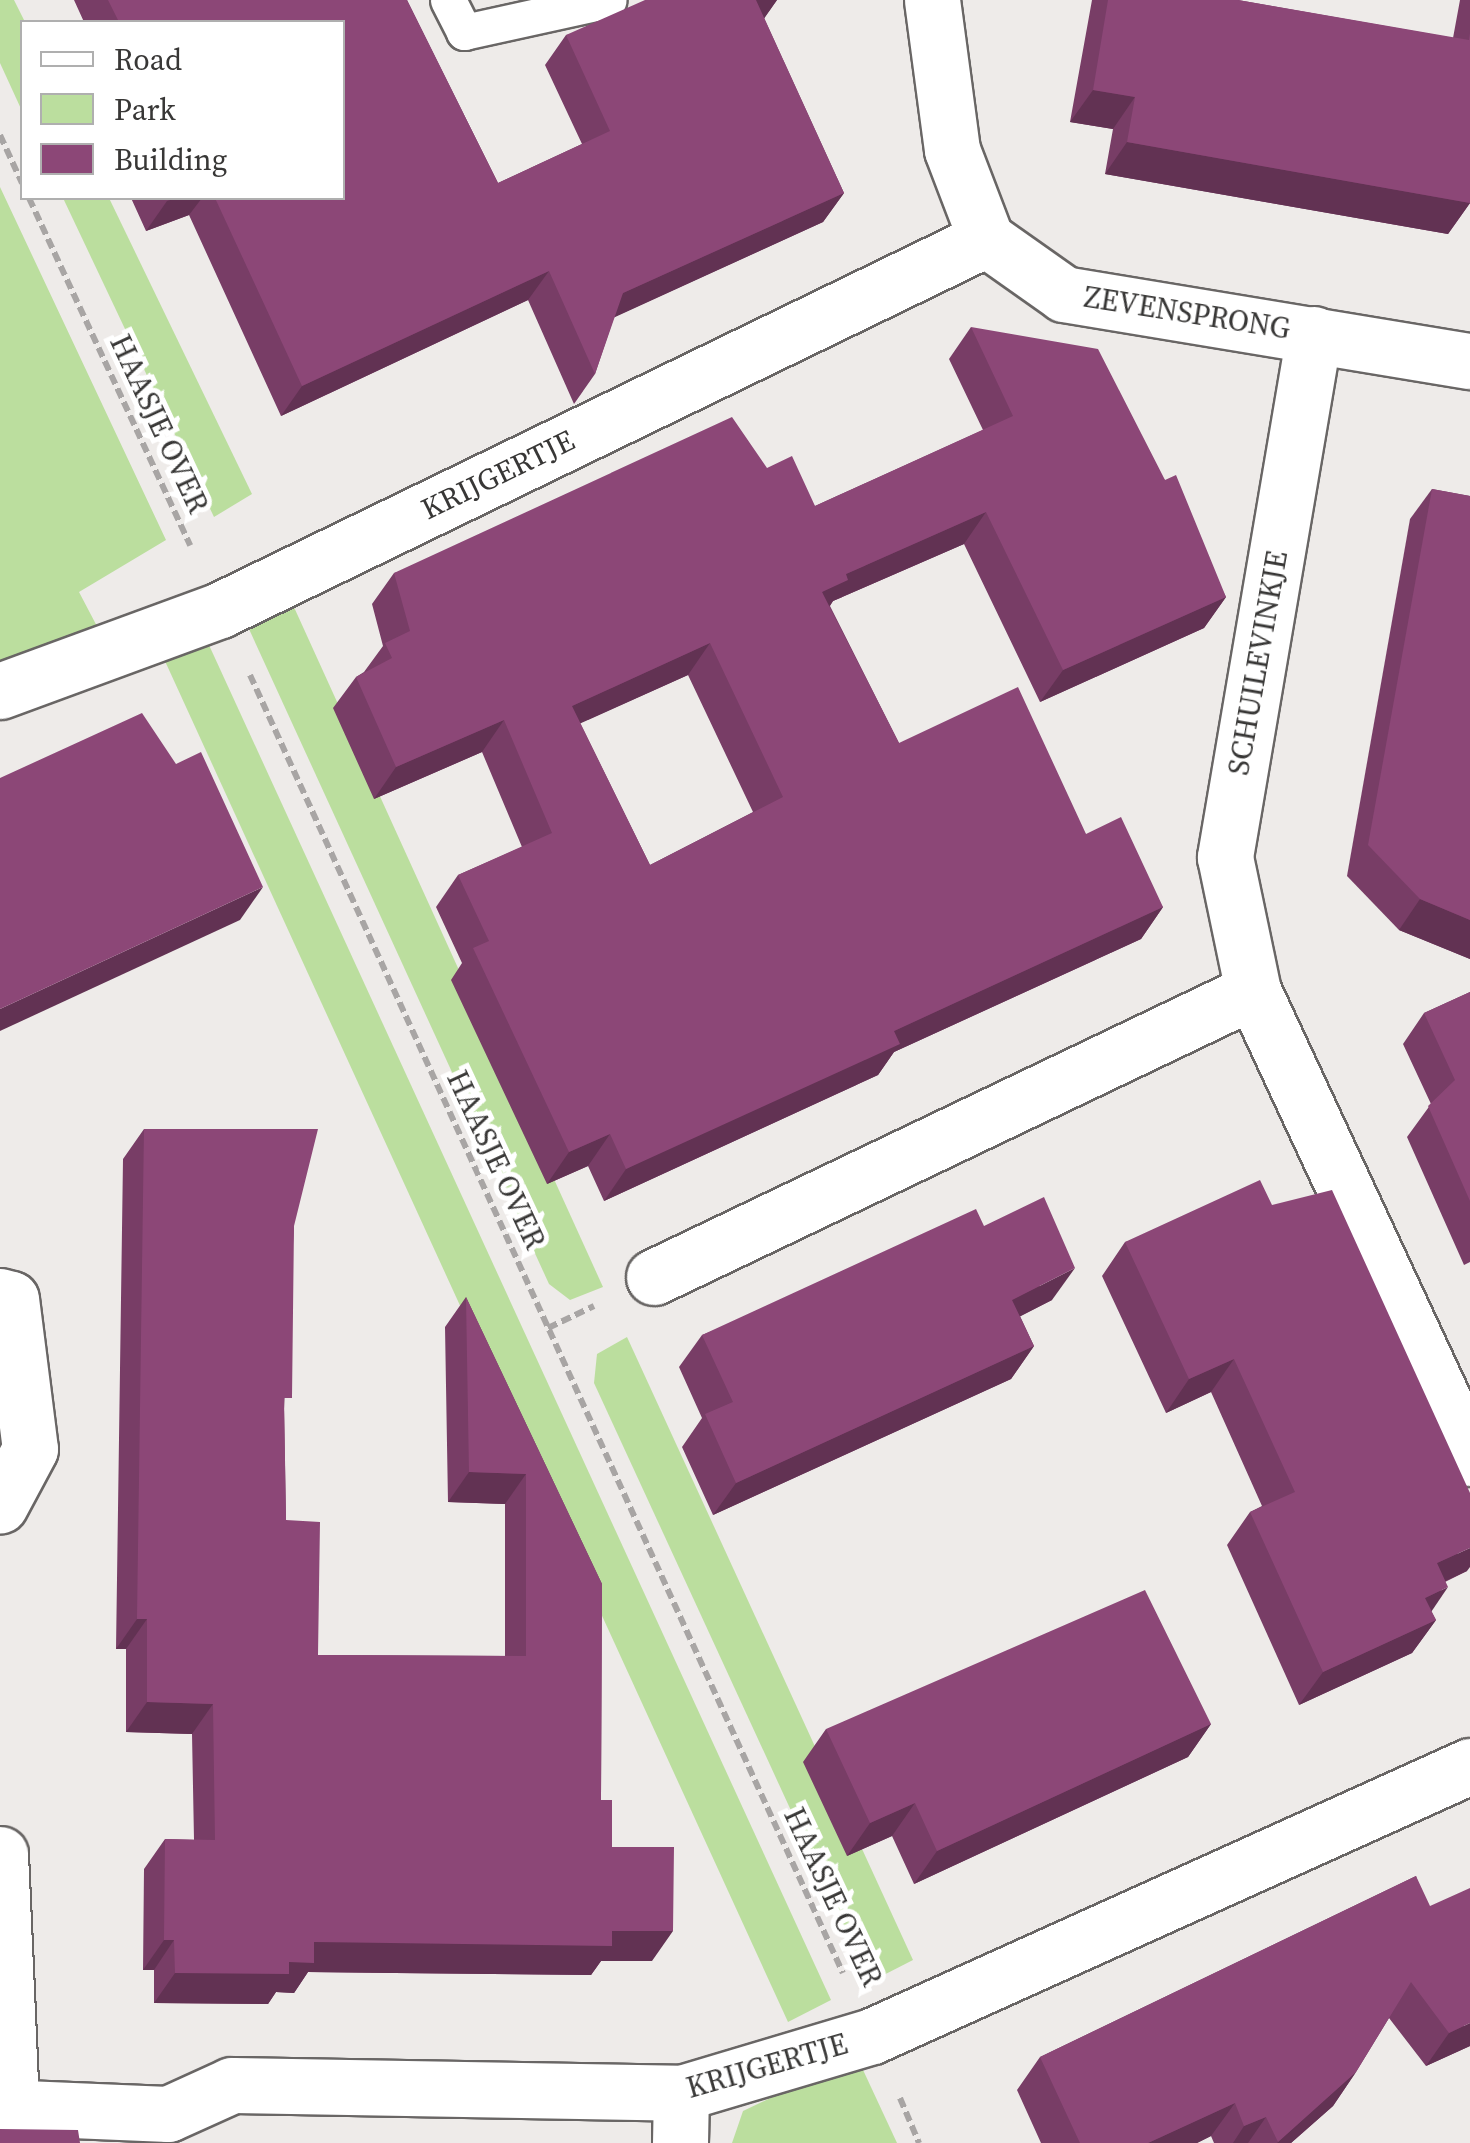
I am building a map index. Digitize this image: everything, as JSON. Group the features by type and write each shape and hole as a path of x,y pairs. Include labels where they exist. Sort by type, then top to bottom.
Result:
{"street":[{"path":"932,0 952,150 986,239"},
{"name":"ZEVENSPRONG","path":"986,239 1064,294 1470,361"},
{"name":"KRIJGERTJE","path":"0,691 220,610 986,239"},
{"name":"SCHUILEVINKJE","path":"1314,334 1225,857 1254,990 1470,1458"},
{"path":"654,1277 1254,990"},
{"path":"0,1296 12,1299 30,1448 0,1505"},
{"name":"KRIJGERTJE","path":"0,1854 6,2107 168,2114 232,2085 680,2118 872,2036 1470,1766"}],"lane":[{"path":"448,0 464,32 609,0"}],"path":[{"path":"0,134 20,179"},
{"name":"HAASJE OVER","path":"30,200 919,2143"}],"green space":[{"path":"0,0 14,0 24,20 20,20 20,107 0,63"},
{"path":"0,187 166,540 79,592 100,632 0,662"},
{"path":"64,200 110,200 252,494 214,517"},
{"path":"283,583 603,1287 570,1300 549,1284 238,605"},
{"path":"203,632 831,2000 788,2022 159,648"},
{"path":"627,1337 913,1960 870,1982 594,1383 597,1354"},
{"path":"857,2057 897,2143 732,2143 743,2111"}],"building":[{"path":"108,0 407,0 498,183 610,131 566,35 645,0 756,0 844,193 623,293 595,374 549,271 302,386 216,200 345,200 345,20 118,20"},
{"path":"1108,0 1238,0 1469,40 1470,33 1470,203 1127,142 1135,97 1093,90"},
{"path":"971,327 1098,349 1165,480 1176,475 1226,597 1063,670 986,512 846,574 848,580 822,592 899,743 1018,687 1086,834 1121,817 1163,907 894,1031 900,1044 626,1169 610,1134 569,1152 473,948 489,941 458,875 552,833 504,720 396,767 356,677 392,658 385,643 410,631 394,573 732,417 767,468 792,456 815,506 1013,416","holes":["710,643 783,797 650,865 572,706"]},
{"path":"1432,489 1470,496 1470,920 1420,899 1368,845"},
{"path":"142,713 176,764 201,752 263,887 0,1009 0,778"},
{"path":"1470,992 1470,1201 1428,1106 1455,1080 1424,1013"},
{"path":"144,1129 318,1129 294,1226 292,1398 284,1398 286,1520 320,1522 318,1655 526,1656 526,1474 469,1472 466,1297 602,1584 601,1800 612,1800 612,1847 674,1847 673,1931 612,1931 612,1946 314,1942 314,1963 289,1962 289,1974 175,1973 174,1940 164,1940 165,1839 215,1840 213,1704 147,1702 147,1619 137,1619"},
{"path":"1260,1180 1272,1205 1332,1190 1470,1493 1470,1548 1437,1563 1448,1587 1425,1598 1436,1620 1323,1672 1250,1512 1295,1492 1234,1359 1189,1379 1125,1242"},
{"path":"1044,1197 1075,1268 1012,1300 1034,1346 736,1483 705,1414 733,1402 702,1335 976,1209 984,1226"},
{"path":"1145,1590 1211,1724 937,1851 915,1803 870,1823 826,1729"},
{"path":"1416,1876 1430,1906 1470,1888 1470,2023 1449,2033 1411,1982 1356,2072 1278,2142 1266,2117 1244,2126 1235,2103 1148,2143 1080,2143 1040,2057"},
{"path":"0,2129 78,2130 80,2143 0,2143"}]}
